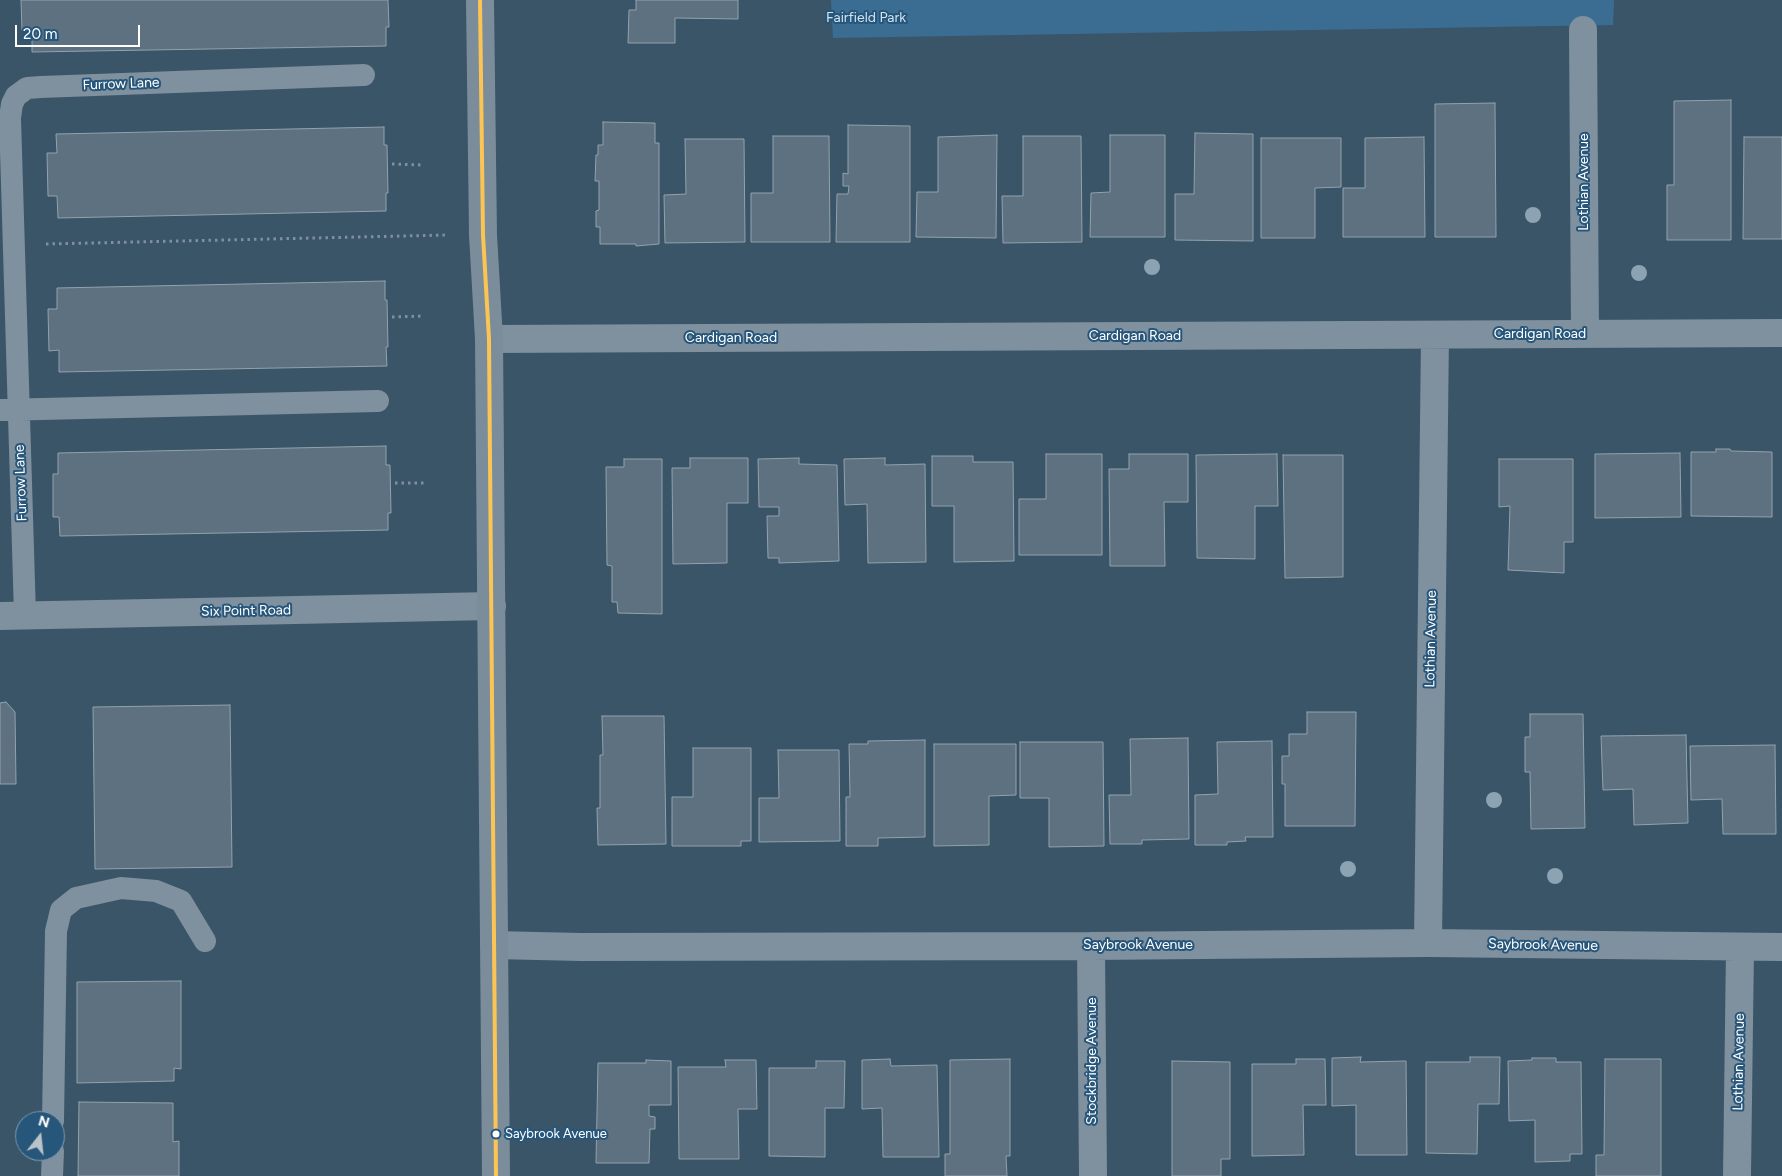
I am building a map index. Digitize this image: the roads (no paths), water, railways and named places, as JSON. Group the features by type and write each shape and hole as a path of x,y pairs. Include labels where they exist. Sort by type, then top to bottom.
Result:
{"main road":[{"path":"480,0 483,234 489,339 496,1176"}],"street":[{"name":"Lothian Avenue","path":"1583,30 1585,334"},
{"name":"Cardigan Road","path":"489,339 1782,333"},
{"name":"Lothian Avenue","path":"1428,943 1434,335"},
{"name":"Six Point Road","path":"13,616 425,609 492,606"},
{"name":"Saybrook Avenue","path":"494,945 581,947 1092,946 1428,943 1782,947"},
{"name":"Stockbridge Avenue","path":"1092,946 1093,1176"},
{"name":"Lothian Avenue","path":"1737,1176 1740,948"}],"lane":[{"name":"Furrow Lane","path":"13,616 9,236 10,118 12,104 16,96 27,88 364,75"},
{"path":"10,410 378,401"},
{"path":"53,1111 56,931 61,910 76,898 120,888 156,891 181,901 205,941"},
{"path":"52,1176 53,1161"}],"place":[{"name":"Saybrook Avenue","path":"496,1134"}],"park label":[{"name":"Fairfield Park","path":"866,18"}]}
